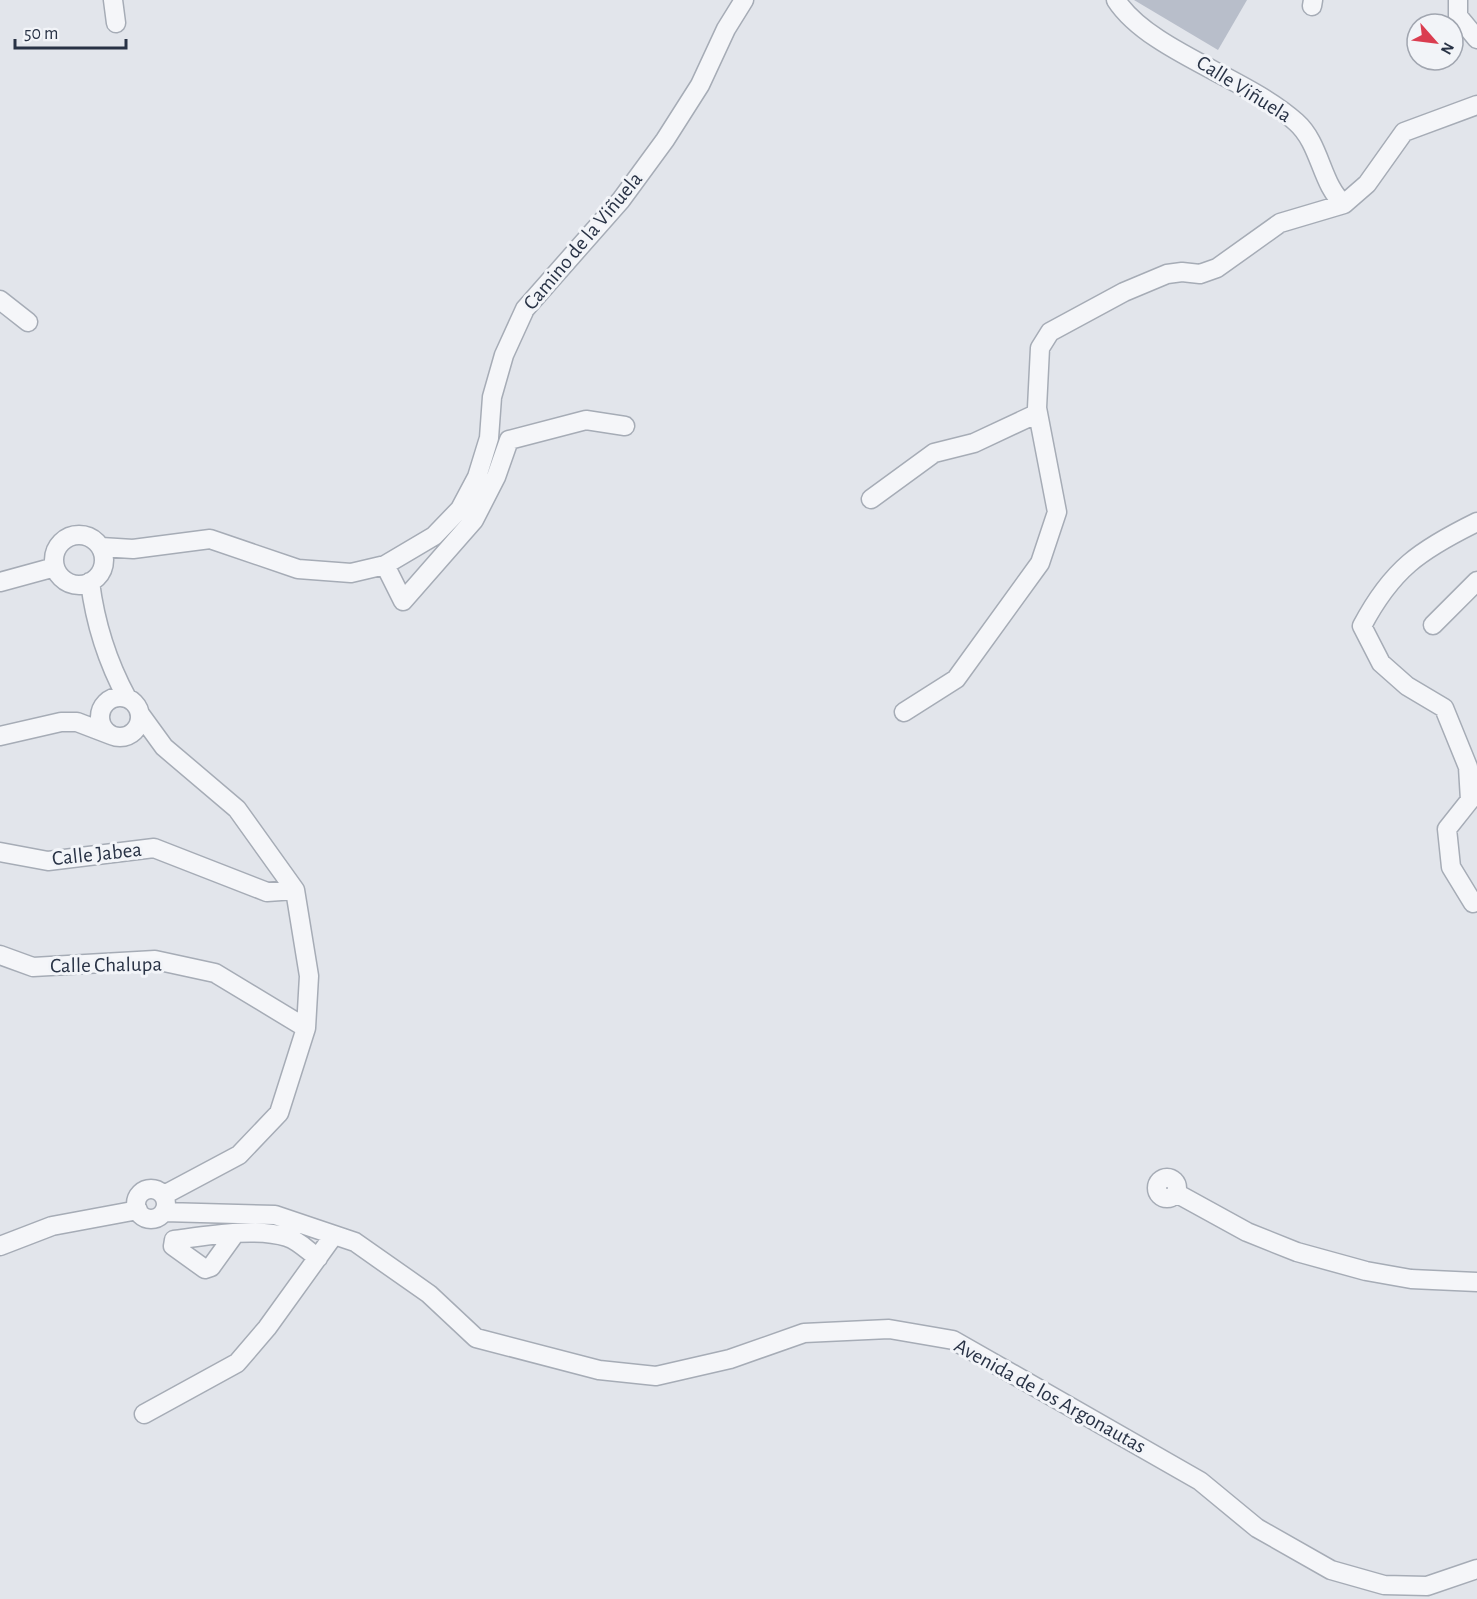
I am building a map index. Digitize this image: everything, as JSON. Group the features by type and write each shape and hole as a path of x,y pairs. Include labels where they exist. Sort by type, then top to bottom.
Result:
{"street":[{"path":"113,0 116,23"},
{"name":"Camino de la Viñuela","path":"101,547 133,549 210,539 298,569 351,573 385,565 434,536 460,509 477,477 489,438 492,397 501,366 525,309 621,200 665,140 700,85 726,29 744,0"},
{"name":"Calle Viñuela","path":"1116,0 1126,16 1154,36 1269,101 1299,124 1320,158 1334,196 1344,204"},
{"path":"1458,0 1458,16 1477,39"},
{"path":"904,712 956,679 1040,563 1057,512 1038,413 1040,348 1050,332 1124,292 1167,273 1200,274 1217,268 1280,223 1344,204 1367,184 1404,132 1477,105"},
{"path":"0,300 28,322"},
{"path":"871,499 934,453 974,443 1038,413"},
{"path":"385,565 403,601 474,520 496,477 509,440 586,420 625,426"},
{"path":"1473,903 1451,867 1447,829 1470,800 1468,767 1444,708 1407,686 1381,663 1362,626 1379,594 1416,555 1477,522"},
{"path":"83,534 91,537 101,547 105,558 103,567 100,574 84,583 64,580 55,567 56,552 66,538 83,534"},
{"path":"103,567 133,549"},
{"path":"0,582 55,567"},
{"path":"1433,625 1477,581"},
{"path":"84,583 117,678 114,701 102,723 117,736"},
{"path":"77,722 114,701 133,702 164,747 237,809 295,890 309,976 306,1028 279,1113 239,1155 164,1204 159,1218 149,1219 138,1210 137,1200 142,1192 152,1189 164,1204"},
{"path":"117,736 133,732 140,720 140,714"},
{"path":"0,736 61,722 77,722 117,736 164,747"},
{"name":"Calle Jabea","path":"0,852 48,861 154,848 267,892 295,890"},
{"name":"Calle Chalupa","path":"0,955 33,967 155,960 215,973 306,1028"},
{"path":"1176,1193 1247,1232 1297,1252 1365,1271 1411,1279 1477,1282"},
{"name":"Avenida de los Argonautas","path":"164,1204 275,1215 355,1242 429,1294 476,1338 599,1370 656,1376 730,1359 804,1333 889,1329 953,1340 1200,1480 1257,1528 1331,1570 1384,1586 1427,1587 1477,1569"},
{"path":"0,1246 52,1226 138,1210"},
{"path":"234,1235 256,1233 287,1237 318,1258"},
{"path":"144,1414 237,1363 267,1328 334,1235"}],"building":[{"path":"1134,0 1247,0 1218,50"}]}
